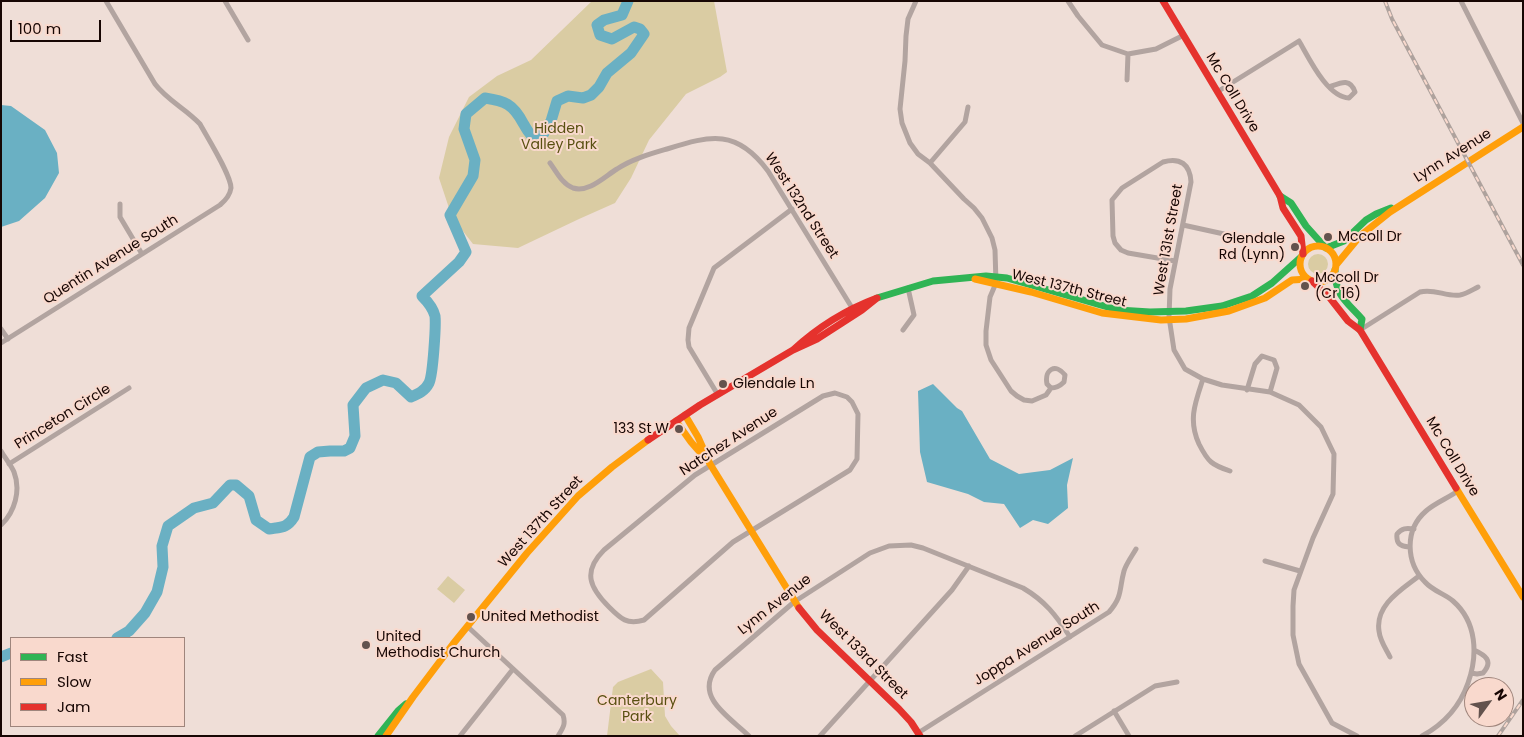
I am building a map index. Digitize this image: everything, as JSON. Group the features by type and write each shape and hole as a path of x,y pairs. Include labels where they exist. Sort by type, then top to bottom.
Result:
{"main road":[{"name":"Mc Coll Drive","path":"1163,1 1280,196 1283,208 1301,236 1302,256"},
{"name":"Lynn Avenue","path":"1335,267 1347,250 1396,207 1523,127"},
{"name":"Mc Coll Drive","path":"1280,196 1290,203 1325,248"},
{"name":"Lynn Avenue","path":"1325,248 1344,241 1376,214 1396,207"},
{"path":"1320,246 1332,253 1335,267 1333,274 1326,280 1292,280 1265,298 1247,302 1252,296 1278,280 1310,248 1320,246"},
{"path":"1302,256 1300,262 1302,272 1310,280"},
{"name":"Mc Coll Drive","path":"1335,267 1335,285 1339,294 1362,319 1360,330"},
{"name":"West 137th Street","path":"413,697 528,553 578,496 626,456 676,421 793,350 817,339 854,311 877,298 934,281 973,278 995,280 1102,313 1146,319 1247,302"},
{"name":"Mc Coll Drive","path":"1310,280 1330,299 1348,322 1360,330 1523,597"},
{"name":"West 133rd Street","path":"685,416 710,464 794,602 817,630 899,709 919,734"},
{"name":"West 133rd Street","path":"676,421 710,464"},
{"path":"378,736 398,711 413,697"},
{"path":"386,736 413,697"}],"street":[{"name":"Quentin Avenue South","path":"1,343 220,205 225,201 230,192 229,177 200,124 162,93 155,84 106,1"},
{"path":"225,1 248,40"},
{"path":"916,1 908,18 900,109 902,123 910,143 918,154 930,163 974,208 982,218 992,238 995,250 995,280 990,297 986,331 986,345 991,360 1011,391 1024,400 1032,401 1046,395 1051,388"},
{"path":"1068,1 1102,45 1128,54 1156,49 1184,35"},
{"path":"1461,1 1523,123"},
{"path":"1217,92 1299,41 1329,87 1345,98 1349,98 1355,92 1354,88 1344,82 1329,87"},
{"path":"1127,80 1128,54"},
{"path":"930,163 965,122 968,106"},
{"name":"West 132nd Street","path":"550,163 565,183 573,188 580,189 596,183 625,164 694,140 722,138 745,147 758,158 792,209 854,311"},
{"name":"West 131st Street","path":"1175,261 1128,253 1121,250 1115,243 1113,236 1112,200 1122,188 1163,162 1175,160 1182,162 1188,167 1191,174 1191,182 1170,289 1169,316 1174,350 1186,369 1203,379 1247,390 1270,392 1298,405 1322,427 1334,454 1332,494 1294,590 1292,621 1295,648 1300,664 1332,723 1357,736"},
{"path":"120,204 120,217 142,254"},
{"path":"718,395 689,347 688,328 714,268 792,209"},
{"path":"1183,225 1224,234"},
{"path":"1360,330 1420,292 1430,291 1454,296 1461,295 1478,287"},
{"path":"903,330 914,315 908,288"},
{"path":"1,329 8,339"},
{"path":"1247,390 1255,364 1262,356 1274,360 1277,368 1270,392"},
{"path":"1203,379 1193,414 1195,435 1206,458 1214,465 1230,471"},
{"name":"Princeton Circle","path":"9,464 129,388"},
{"name":"Natchez Avenue","path":"828,394 847,397 858,414 857,459 850,470 733,542 644,620 635,623 621,618 597,595 592,587 591,572 598,557 685,482 710,464 828,394"},
{"path":"1,451 16,480 16,497 9,515 1,525"},
{"path":"1422,736 1442,724 1463,695 1471,673 1474,642 1470,626 1459,607 1426,584 1419,576 1413,565 1409,547 1414,529 1424,512 1458,492"},
{"path":"1409,547 1399,545 1396,540 1397,534 1400,530 1406,528 1414,529"},
{"name":"Lynn Avenue","path":"749,736 716,705 708,690 709,682 715,670 794,602 870,553 889,546 900,545 922,548 969,566"},
{"name":"Joppa Avenue South","path":"919,734 1109,612 1116,605 1120,596 1124,570 1136,549"},
{"path":"1264,560 1300,571"},
{"path":"820,736 952,590 969,566 1033,594 1051,610 1070,637"},
{"path":"1390,657 1381,641 1379,622 1381,614 1385,605 1392,597 1419,576"},
{"path":"468,627 559,710 565,720 558,736"},
{"path":"1471,673 1483,673 1488,665 1485,656 1474,650"},
{"path":"460,736 513,669"},
{"path":"1075,736 1155,686 1177,682"},
{"path":"1114,711 1129,736"}],"green space":[{"name":"Hidden Valley Park","path":"592,1 714,1 727,72 686,94 649,140 631,178 615,203 518,248 473,244 452,217 439,178 449,137 469,97 497,76 531,60"},
{"path":"1318,254 1325,257 1328,264 1325,271 1318,274 1311,271 1308,264 1311,257"},
{"path":"448,576 465,590 454,603 437,589"},
{"name":"Canterbury Park","path":"651,669 663,682 665,716 680,736 607,736 613,687 618,682"}],"water":[{"path":"1,105 11,106 45,130 57,153 59,173 45,198 19,221 1,227"},
{"path":"933,384 962,411 990,459 1019,474 1050,470 1073,458 1067,485 1068,508 1048,524 1033,520 1020,528 1004,504 984,502 968,494 927,482 920,452 918,391"}],"waterway":[{"path":"119,637 129,631 145,613 157,592 163,567 162,546 168,526 194,508 213,503 230,485 236,485 249,496 256,520 269,529 286,525 294,517 310,457 318,452 344,451 350,448 355,436 353,405 366,388 383,380 396,383 411,397 425,388 429,383 432,370 435,316 430,305 422,296 459,262 466,252 450,215 473,176 475,160 464,129 466,114 485,98 498,100 508,104 516,112 529,133 535,138 544,133 551,121 557,101 568,96 583,98 591,95 599,87 607,73 631,53 644,34 640,29 634,27 612,39 600,35 597,25 604,20 622,15 628,1"},
{"path":"1,657 10,653"}],"railway":[{"path":"1385,1 1392,19 1523,265"},
{"path":"1498,736 1523,700"}],"traffic: fast":[{"path":"1280,196 1291,203 1306,226 1324,246"},
{"path":"1326,248 1344,241 1366,220 1391,208"},
{"path":"877,298 933,281 986,276 1007,278 1118,310 1150,312 1186,311 1222,306 1252,296 1272,283 1301,257"},
{"path":"1335,270 1337,286 1342,298 1362,319 1360,330"},
{"path":"378,736 406,704"}],"traffic: slow":[{"path":"1336,265 1360,236 1390,212 1523,127"},
{"path":"1318,246 1331,251 1336,264 1331,277 1318,282 1305,277 1300,264 1305,251 1318,246"},
{"path":"975,279 1031,292 1102,313 1161,320 1186,319 1229,311 1265,298 1292,280 1308,279"},
{"path":"685,415 698,437 710,464 799,608"},
{"path":"676,421 705,458"},
{"path":"386,736 453,644 527,553 578,496 648,440"},
{"path":"1456,488 1523,597"}],"traffic: jam":[{"path":"1163,1 1280,196 1283,208 1301,236 1303,254"},
{"path":"1312,281 1330,298 1348,321 1360,330 1456,488"},
{"path":"648,440 700,405 793,350 817,339 877,298 832,320 793,350"},
{"path":"799,608 817,630 899,709 920,736"}],"place":[{"name":"Mccoll Dr","path":"1328,237"},
{"name":"Glendale Rd (Lynn)","path":"1295,247"},
{"name":"Mccoll Dr (Cr 16)","path":"1305,286"},
{"name":"Glendale Ln","path":"723,384"},
{"name":"133 St W","path":"679,429"},
{"name":"United Methodist","path":"471,617"},
{"name":"United Methodist Church","path":"366,645"}]}
